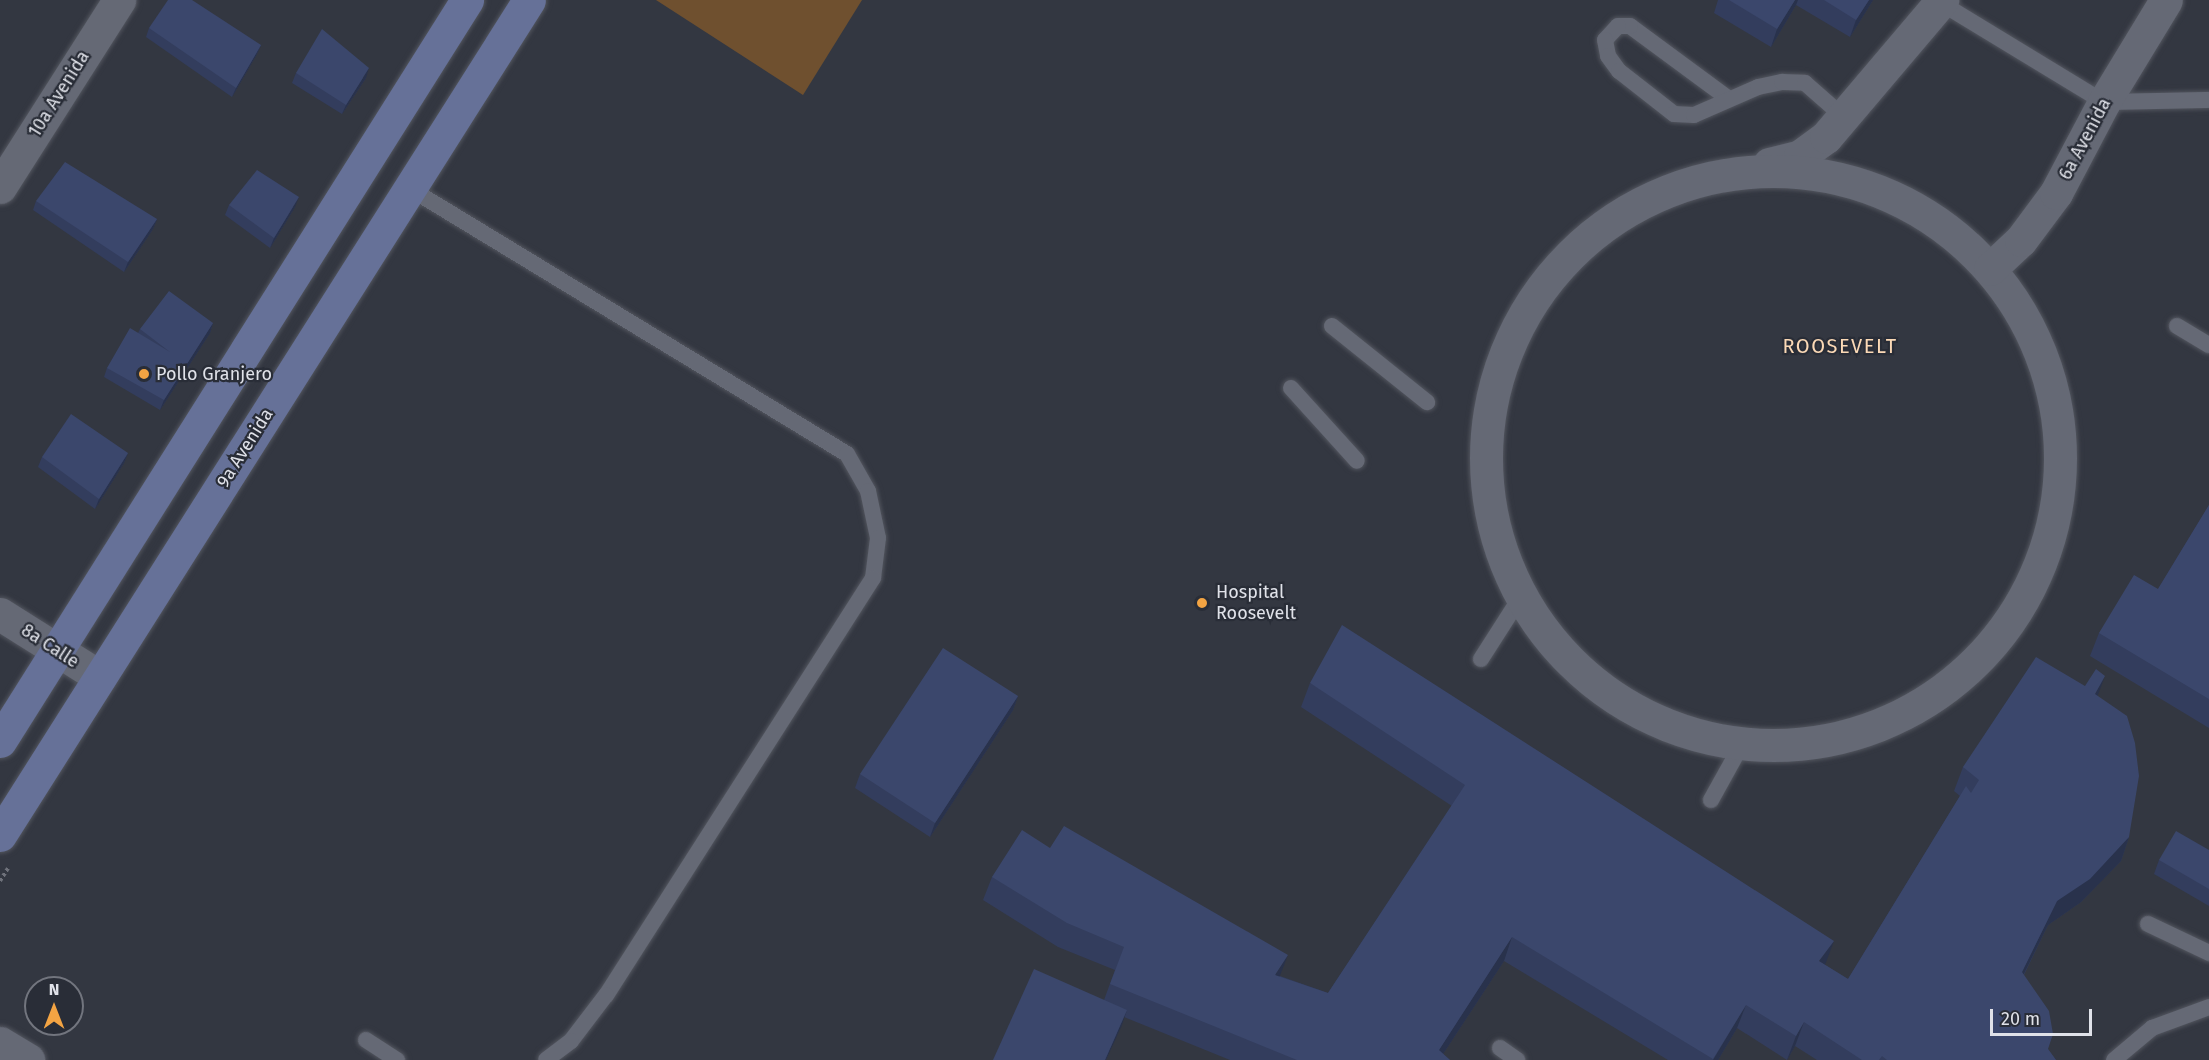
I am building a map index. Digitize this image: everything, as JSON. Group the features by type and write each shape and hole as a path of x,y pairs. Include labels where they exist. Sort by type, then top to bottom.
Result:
{"main road":[{"path":"0,741 467,0"},
{"name":"9a Avenida","path":"0,835 529,0"}],"street":[{"name":"10a Avenida","path":"0,187 119,0"},
{"name":"6a Avenida","path":"1990,269 2021,240 2056,193 2104,102 2166,0"},
{"path":"1733,173 1804,172 1874,188 1937,221 1990,269 2030,327 2054,391 2062,460 2054,528 2029,591 1990,648 1938,694 1877,726 1811,743 1742,744 1675,728 1613,698 1561,654 1520,598 1494,535 1483,467 1489,399 1511,334 1526,308 1565,258 1614,217 1671,188 1800,156 1845,118 1939,1"},
{"name":"8a Calle","path":"0,614 100,677"},
{"path":"0,1043 28,1060"}],"lane":[{"path":"1939,1 2104,102 2209,100"},
{"path":"1729,99 1630,26 1618,26 1605,40 1608,56 1619,71 1674,114 1694,116 1758,87 1805,83 1845,118"},
{"path":"409,188 847,454 868,491 878,538 873,578 606,995 570,1041 546,1060"},
{"path":"1332,326 1426,402"},
{"path":"2177,326 2209,345"},
{"path":"1291,388 1357,461"},
{"path":"1481,659 1520,598"},
{"path":"1711,800 1742,744"},
{"path":"2148,924 2209,953"},
{"path":"2114,1060 2152,1028 2209,1007"},
{"path":"366,1040 397,1060"},
{"path":"1500,1048 1517,1060"}],"shaded area":[{"path":"656,0 862,0 803,95"}],"building":[{"path":"168,0 192,0 261,45 236,88 149,28"},
{"path":"1729,0 1795,0 1777,29"},
{"path":"1824,0 1869,0 1856,20"},
{"path":"322,29 369,68 346,105 296,73"},
{"path":"65,162 157,219 128,262 36,201"},
{"path":"257,170 299,197 274,238 229,205"},
{"path":"169,291 213,323 164,400 107,368 130,328 170,352 140,329"},
{"path":"71,414 128,453 99,499 42,457"},
{"path":"2209,505 2209,699 2099,633 2134,575 2158,589"},
{"path":"1342,625 1834,941 1819,961 1848,979 1966,786 1971,793 1979,780 1963,767 2036,657 2085,686 2096,669 2105,676 2095,694 2127,716 2135,743 2139,776 2129,837 2090,879 2057,901 2022,972 2049,1011 2053,1034 2048,1049 2056,1060 1887,1060 1882,1056 1879,1060 1862,1060 1804,1022 1796,1036 1746,1005 1713,1059 1512,937 1439,1050 1450,1060 1297,1060 1110,984 1124,947 1067,923 992,877 1022,830 1050,848 1064,826 1288,955 1275,975 1328,993 1465,785 1310,683"},
{"path":"943,648 1018,696 935,823 860,774"},
{"path":"2176,831 2209,850 2209,889 2159,860"},
{"path":"1034,969 1127,1010 1105,1060 993,1060"}],"place":[{"name":"Pollo Granjero","path":"144,374"},
{"name":"Hospital Roosevelt","path":"1202,603"}],"district":[{"name":"ROOSEVELT","path":"1840,346"}]}
